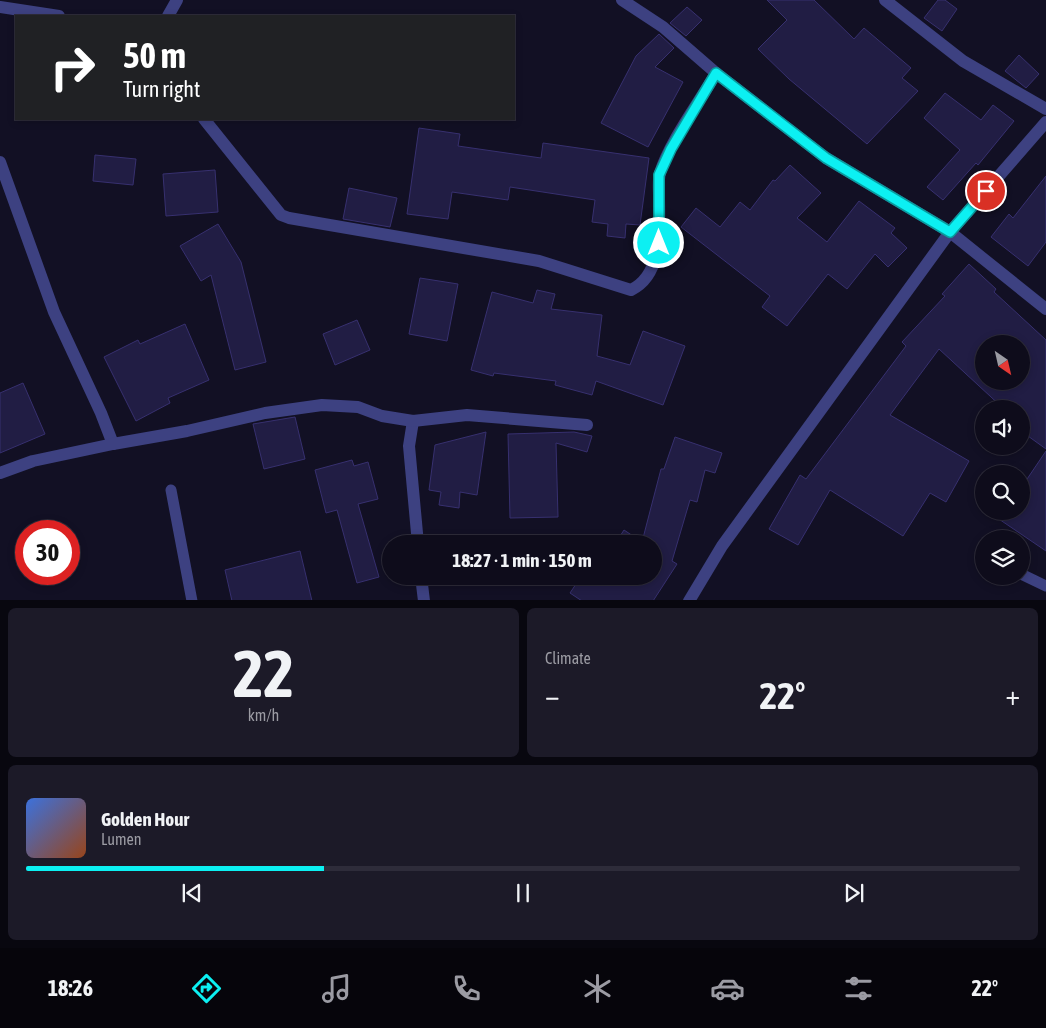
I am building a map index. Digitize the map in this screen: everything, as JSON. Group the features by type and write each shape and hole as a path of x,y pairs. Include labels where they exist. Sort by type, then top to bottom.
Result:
{"street":[{"path":"169,15 177,0"},
{"path":"622,0 663,27 716,73 826,158 950,232 1046,310"},
{"path":"885,0 963,61 1046,109"},
{"path":"0,7 52,15"},
{"path":"205,120 281,215 288,218 539,261 631,290 640,286 652,266 659,243 659,175 671,149 716,73"},
{"path":"689,600 722,546 950,232 1046,122"},
{"path":"0,162 54,312 101,413 113,444"},
{"path":"0,472 33,461 113,444 187,431 265,413 322,405 358,407 382,416 413,421 466,415 586,425"},
{"path":"413,421 409,446 417,535"},
{"path":"422,585 424,600"}],"lane":[{"path":"171,490 192,600"},
{"path":"1030,578 1046,586"}],"building":[{"path":"767,0 814,0 854,39 864,28 911,68 902,78 918,91 867,144 789,79 758,49 787,20"},
{"path":"938,0 945,0 957,9 942,31 924,18"},
{"path":"687,7 702,20 686,36 670,23"},
{"path":"659,34 674,48 655,67 683,82 648,147 601,123 636,56"},
{"path":"1019,55 1039,74 1026,88 1005,71"},
{"path":"945,93 981,120 993,105 1014,121 978,165 976,163 943,200 927,187 960,150 924,118"},
{"path":"419,128 460,134 458,146 541,158 543,143 649,158 640,225 626,224 625,238 607,236 608,224 592,222 595,200 510,187 508,200 452,192 448,219 407,214"},
{"path":"95,155 136,159 133,185 93,181"},
{"path":"790,165 821,193 797,218 827,242 859,201 895,228 891,233 907,248 888,267 875,254 847,289 828,274 787,326 762,307 770,296 681,227 696,208 720,227 740,202 750,210 773,180 775,181"},
{"path":"215,170 218,212 166,216 163,174"},
{"path":"1046,176 1046,242 1028,266 991,237 1009,214 1013,218"},
{"path":"349,188 397,198 390,227 343,219"},
{"path":"218,224 241,262 266,362 235,370 211,275 201,281 180,246"},
{"path":"969,264 996,289 994,292 1046,340 1046,449 1030,437 1030,400 994,400 983,390 1030,390 1030,335 975,335 975,382 939,349 890,415 969,461 946,502 930,493 903,536 830,490 798,545 769,529 800,475 806,479 906,346 902,342 945,296 942,294"},
{"path":"420,278 458,284 447,341 409,334"},
{"path":"537,290 555,294 551,309 602,315 597,356 630,365 643,331 685,346 663,405 596,381 592,395 555,385 556,381 494,373 493,376 471,370 492,292 533,303"},
{"path":"357,320 370,350 335,365 323,334"},
{"path":"185,324 209,380 168,398 170,403 136,421 104,357 138,340 140,344"},
{"path":"23,383 45,434 0,453 0,393"},
{"path":"295,417 305,459 264,469 253,424"},
{"path":"486,432 477,495 460,492 459,508 439,505 441,492 429,490 435,445"},
{"path":"574,432 592,436 587,452 556,443 558,517 510,518 508,434"},
{"path":"675,437 722,453 715,473 705,470 697,502 690,500 672,561 677,564 654,600 580,600 570,593 575,585 662,585 662,535 644,535 661,469 664,469"},
{"path":"1046,451 1046,551 1030,540 1030,530 1015,530 1000,520 1030,520 1030,475"},
{"path":"352,460 354,466 368,462 378,499 358,504 379,577 357,583 337,510 326,513 315,470"},
{"path":"624,530 632,535 621,535"},
{"path":"300,551 312,600 232,600 225,570"}],"route":[{"path":"659,243 659,175 671,149 716,73 826,158 950,232 986,191"}]}
